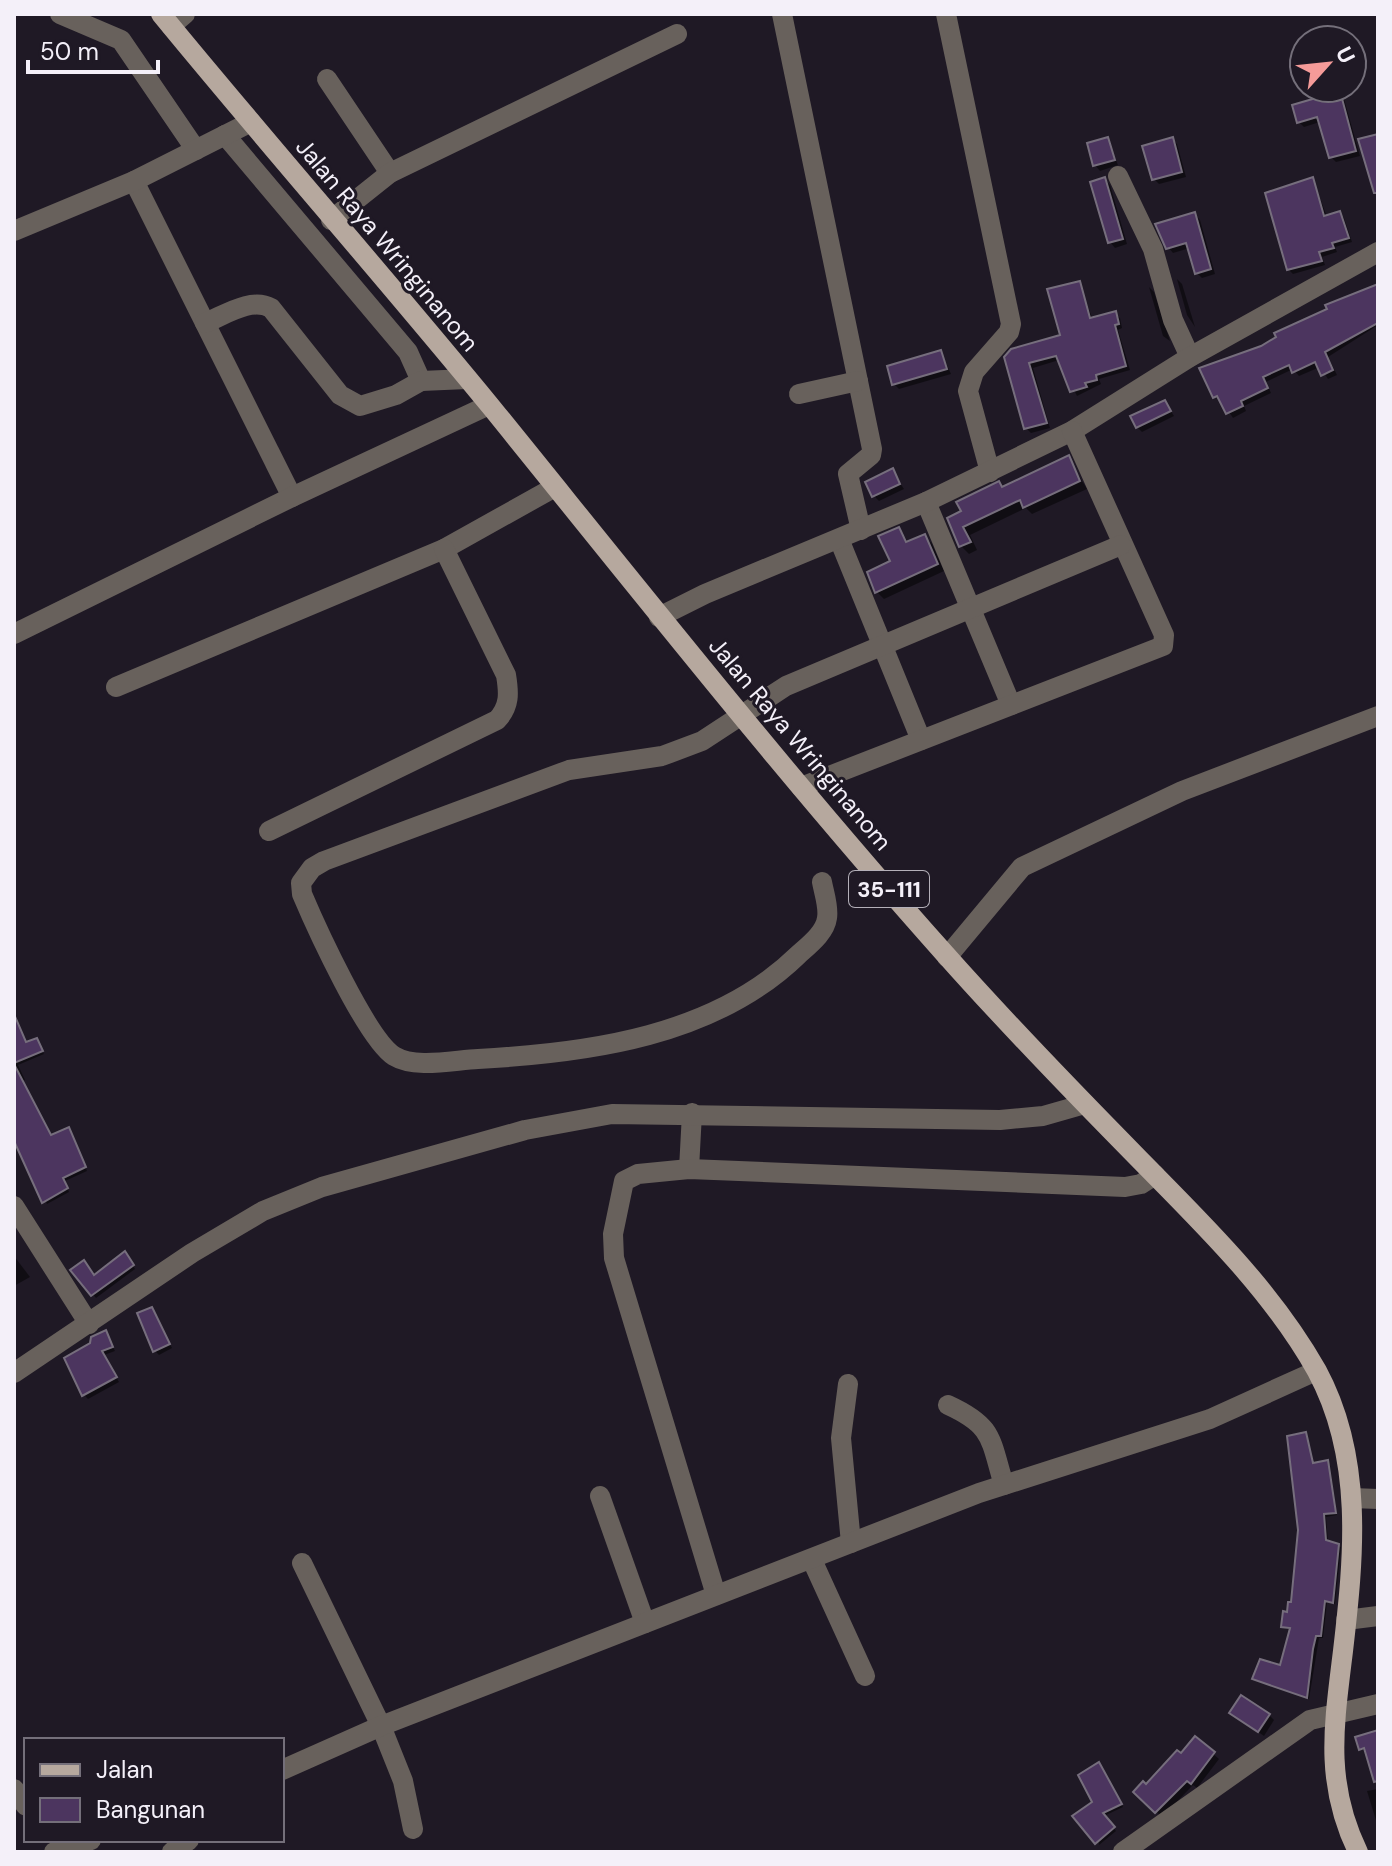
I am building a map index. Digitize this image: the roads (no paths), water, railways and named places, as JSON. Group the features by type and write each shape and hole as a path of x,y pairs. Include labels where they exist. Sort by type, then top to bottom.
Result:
{"main road":[{"name":"Jalan Raya Wringinanom","path":"172,18 251,122 489,405 740,715 947,957 1085,1104 1225,1245 1316,1371 1346,1451 1352,1498 1346,1620 1332,1742 1335,1781 1345,1825 1358,1852"}],"street":[{"path":"60,14 121,40 196,150"},
{"path":"782,14 872,449 871,455 848,474 861,530"},
{"path":"946,14 1011,324 1009,332 969,380 968,391 990,472"},
{"path":"331,220 384,176 677,34"},
{"path":"327,79 384,176"},
{"path":"14,231 134,181 251,122"},
{"path":"225,135 408,352 421,381"},
{"path":"1118,176 1153,249 1173,320 1190,357"},
{"path":"134,181 292,497"},
{"path":"659,617 705,594 926,502 1072,431 1190,357 1378,252"},
{"path":"205,323 262,303 271,308 340,395 351,403 373,403 421,381 467,379"},
{"path":"799,394 858,381"},
{"path":"14,634 292,497 489,405"},
{"path":"801,787 827,774 1163,646 1164,635 1072,431"},
{"path":"116,687 444,549 555,487"},
{"path":"926,502 1011,705"},
{"path":"839,539 921,740"},
{"path":"822,882 828,916 824,928 770,983 700,1018 611,1045 538,1056 404,1061 387,1050 331,961 302,894 301,883 304,875 324,861 569,770 662,756 702,741 786,686 881,643 1121,545"},
{"path":"269,831 497,720 505,712 509,689 506,675 444,549"},
{"path":"947,957 1022,867 1182,791 1378,716"},
{"path":"14,1373 263,1211 322,1187 558,1122 612,1114 692,1113 1000,1120 1043,1116 1085,1104"},
{"path":"689,1169 692,1113"},
{"path":"716,1595 613,1246 624,1181 638,1174 689,1169 1125,1187 1141,1184 1155,1175"},
{"path":"14,1206 89,1324"},
{"path":"284,1769 381,1726 716,1595 1004,1485 1210,1419 1316,1371"},
{"path":"848,1384 841,1438 851,1543"},
{"path":"948,1405 984,1426 1004,1485"},
{"path":"600,1496 645,1623"},
{"path":"1352,1498 1378,1499"},
{"path":"812,1560 865,1676"},
{"path":"302,1563 381,1726 403,1781 413,1829"},
{"path":"1346,1620 1378,1616"},
{"path":"1123,1852 1310,1720 1336,1711 1378,1704"},
{"path":"53,1847 80,1842"}]}
